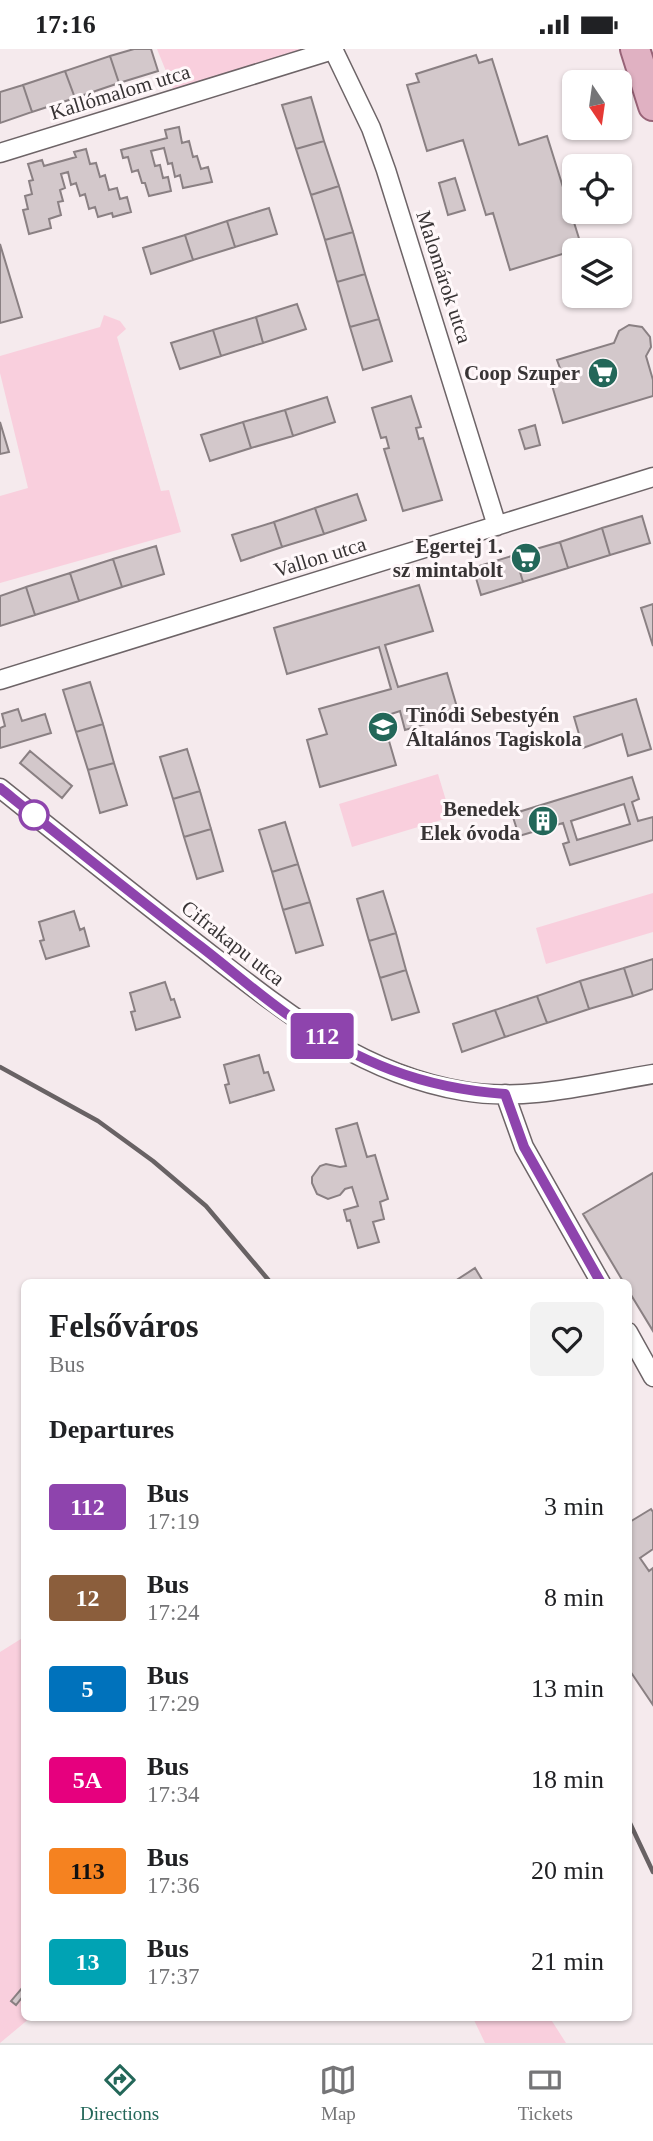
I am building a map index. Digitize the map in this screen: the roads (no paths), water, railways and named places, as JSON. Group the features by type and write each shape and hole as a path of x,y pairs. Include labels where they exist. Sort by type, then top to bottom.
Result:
{"main road":[{"path":"635,49 651,95"}],"street":[{"name":"Kallómalom utca","path":"0,153 333,50"},
{"name":"Malomárok utca","path":"333,50 370,128 386,170 497,526"},
{"name":"Vallon utca","path":"0,680 653,477"},
{"name":"Cifrakapu utca","path":"0,788 287,1014 342,1049 383,1067 464,1091 505,1094 550,1092 653,1074"},
{"path":"505,1094 524,1147 599,1279"},
{"path":"632,1339 653,1377"}],"railway":[{"path":"0,1067 98,1121 153,1161 206,1206 268,1279"},
{"path":"632,1827 653,1872"}],"place":[{"name":"Coop Szuper","path":"603,373"},
{"name":"Egertej 1. sz mintabolt","path":"526,558"},
{"name":"Tinódi Sebestyén Általános Tagiskola","path":"383,727"},
{"name":"Benedek Elek óvoda","path":"543,821"}]}
